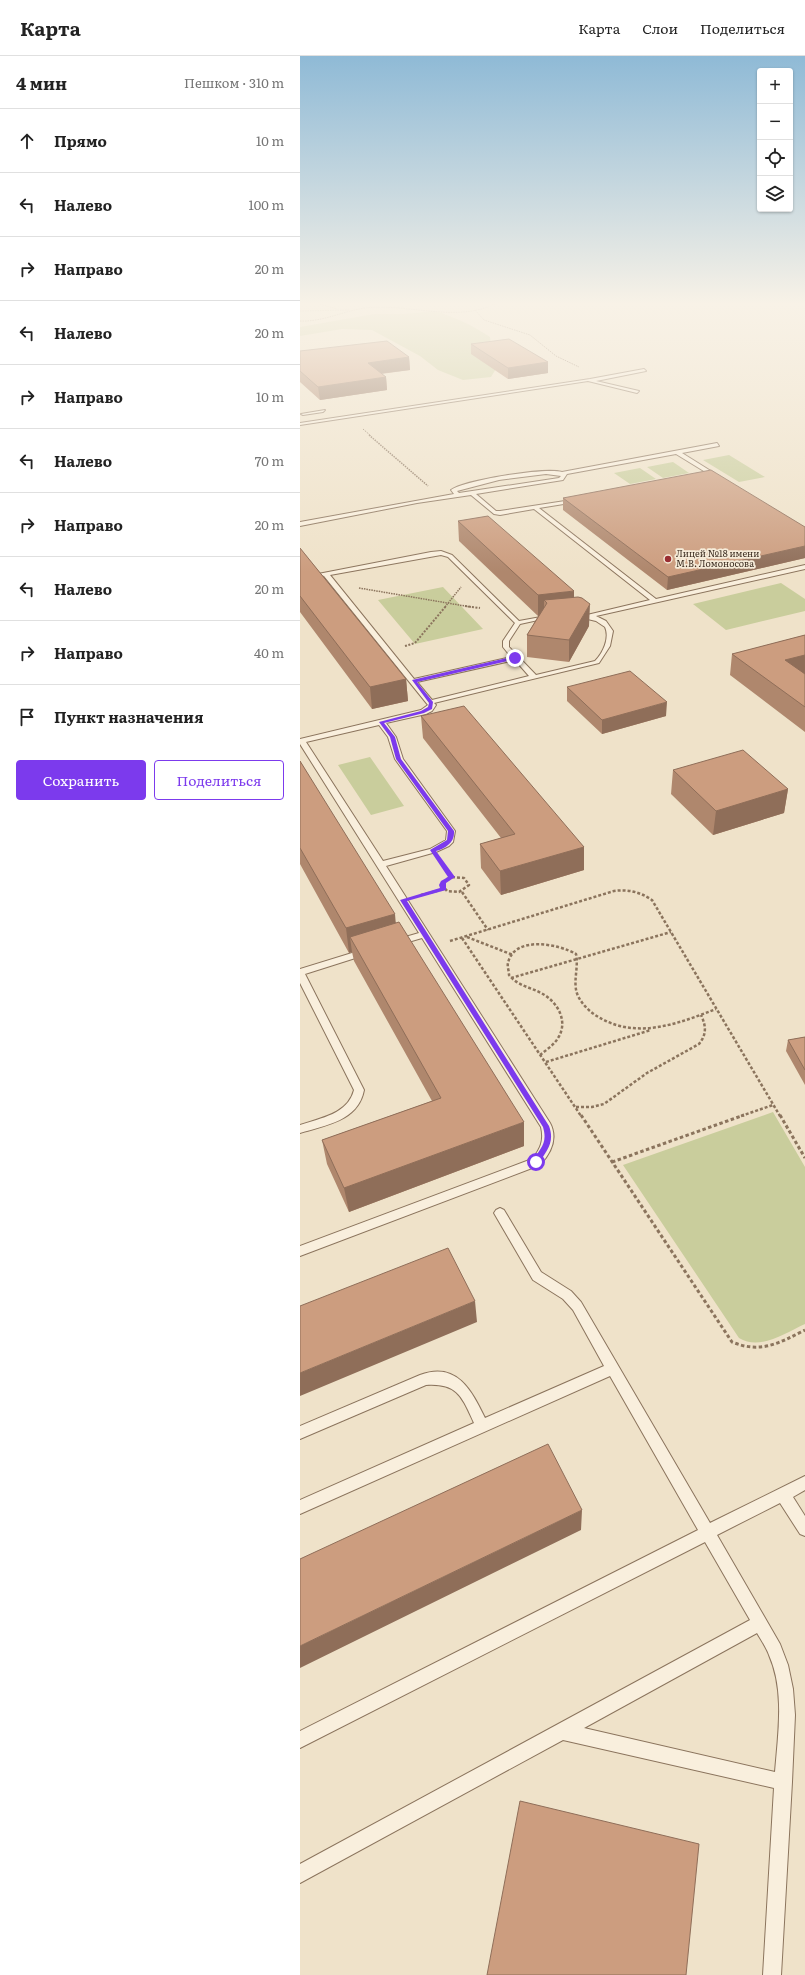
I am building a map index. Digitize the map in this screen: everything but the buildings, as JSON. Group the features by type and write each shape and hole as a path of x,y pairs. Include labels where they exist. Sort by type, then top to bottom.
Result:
{"lane":[{"path":"300,424 500,394"},
{"path":"301,413 323,411"},
{"path":"458,494 454,490 461,487 543,471 564,473 717,445"},
{"path":"677,452 719,478"},
{"path":"300,524 458,494 495,489 504,490 556,480 563,477 564,473"},
{"path":"697,477 712,474"},
{"path":"472,493 497,513 508,513 582,499"},
{"path":"536,508 655,601"},
{"path":"314,567 318,573 326,574 436,553 450,556 518,623"},
{"path":"588,616 805,567"},
{"path":"300,1251 536,1162 547,1146 548,1133 546,1126 301,741 426,711 430,708 431,702 326,574"},
{"path":"431,702 590,665 599,660 611,639 611,633 602,621 588,616 570,614"},
{"path":"535,678 507,649 505,643 518,623 558,615"},
{"path":"414,681 515,658"},
{"path":"380,865 440,848 452,837 451,831 399,759 392,737 381,722"},
{"path":"388,945 424,934"},
{"path":"300,1128 348,1110 357,1101 359,1090 301,977 373,950"},
{"path":"500,1213 532,1271 541,1280 562,1291 572,1299 760,1622 775,1649 783,1669 787,1690 787,1715 772,1975"},
{"path":"300,1508 613,1368"},
{"path":"300,1433 425,1379 435,1378 454,1381 465,1390 482,1426"},
{"path":"300,1740 805,1483"},
{"path":"783,1494 805,1529"},
{"path":"300,1874 760,1622"},
{"path":"561,1731 784,1782"}],"path":[{"path":"349,417 428,485 427,489"},
{"path":"388,650 415,643 470,576"},
{"path":"335,584 507,613"},
{"path":"433,850 452,877"},
{"path":"452,877 458,877 467,881 468,885 466,889 462,892 451,893 444,889 442,885 443,882 452,877"},
{"path":"403,900 444,889"},
{"path":"805,1158 652,900 635,892 621,890 462,938 732,1342 748,1348 758,1349 768,1347 805,1330"},
{"path":"462,892 488,930"},
{"path":"511,978 671,932"},
{"path":"466,936 512,955"},
{"path":"540,1055 560,1036 563,1025 562,1015 557,1006 549,998 519,985 511,978 508,970 508,962 512,955 529,945 552,943 572,950 576,954 578,959 575,986 582,1004 601,1020 619,1027 639,1030 656,1029"},
{"path":"546,1062 701,1015 716,1009"},
{"path":"576,1107 592,1108 604,1104 647,1073 700,1044 706,1031 701,1015"},
{"path":"612,1162 773,1105"}],"green space":[{"path":"729,455 765,477 739,482 703,460"},
{"path":"673,462 689,473 663,478 647,467"},
{"path":"640,468 656,479 630,484 614,473"},
{"path":"781,583 805,599 805,611 726,630 693,604"},
{"path":"443,587 483,629 415,644 378,600"},
{"path":"370,757 404,806 371,815 338,765"},
{"path":"773,1112 805,1167 805,1324 781,1336 764,1342 755,1343 747,1342 739,1338 623,1165"}],"place":[{"name":"Лицей №18 имени М.В. Ломоносова","path":"668,559"}],"route":[{"path":"515,658 414,681 431,702 432,705 430,708 423,712 381,722 395,743 396,753 399,759 451,831 452,837 445,845 433,850 452,877 443,882 442,885 444,889 403,900 546,1126 549,1140 545,1151 536,1162"}]}
